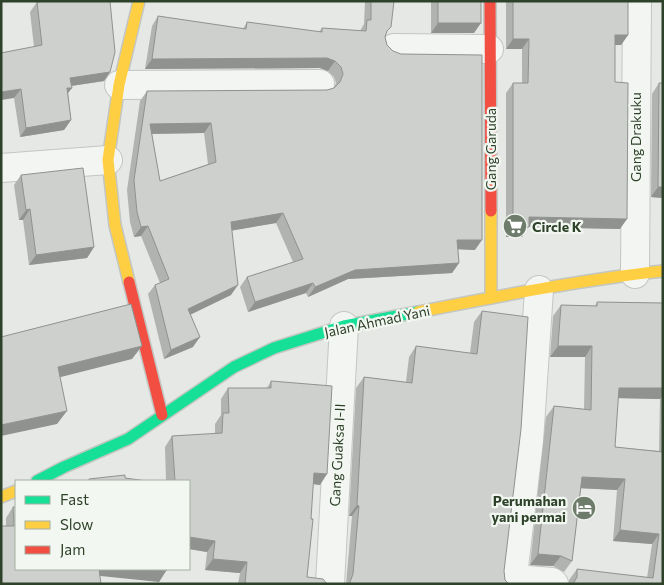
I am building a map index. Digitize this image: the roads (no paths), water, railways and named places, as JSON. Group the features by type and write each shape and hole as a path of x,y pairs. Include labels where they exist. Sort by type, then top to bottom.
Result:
{"street":[{"path":"140,1 119,85 108,160 115,225 162,415"},
{"name":"Gang Garuda","path":"490,1 491,298"},
{"name":"Gang Drakuku","path":"635,274 637,1"},
{"path":"394,48 490,48"},
{"path":"119,85 320,84"},
{"path":"1,168 108,160"},
{"name":"Jalan Ahmad Yani","path":"39,480 128,439 234,367 274,348 344,326 491,298 663,271"},
{"path":"539,290 529,441 513,581 552,582 554,584"},
{"name":"Gang Guaksa I-II","path":"330,584 344,326"},
{"path":"1,497 15,491"}],"place":[{"name":"Circle K","path":"515,226"},
{"name":"Perumahan yani permai","path":"584,508"}]}
